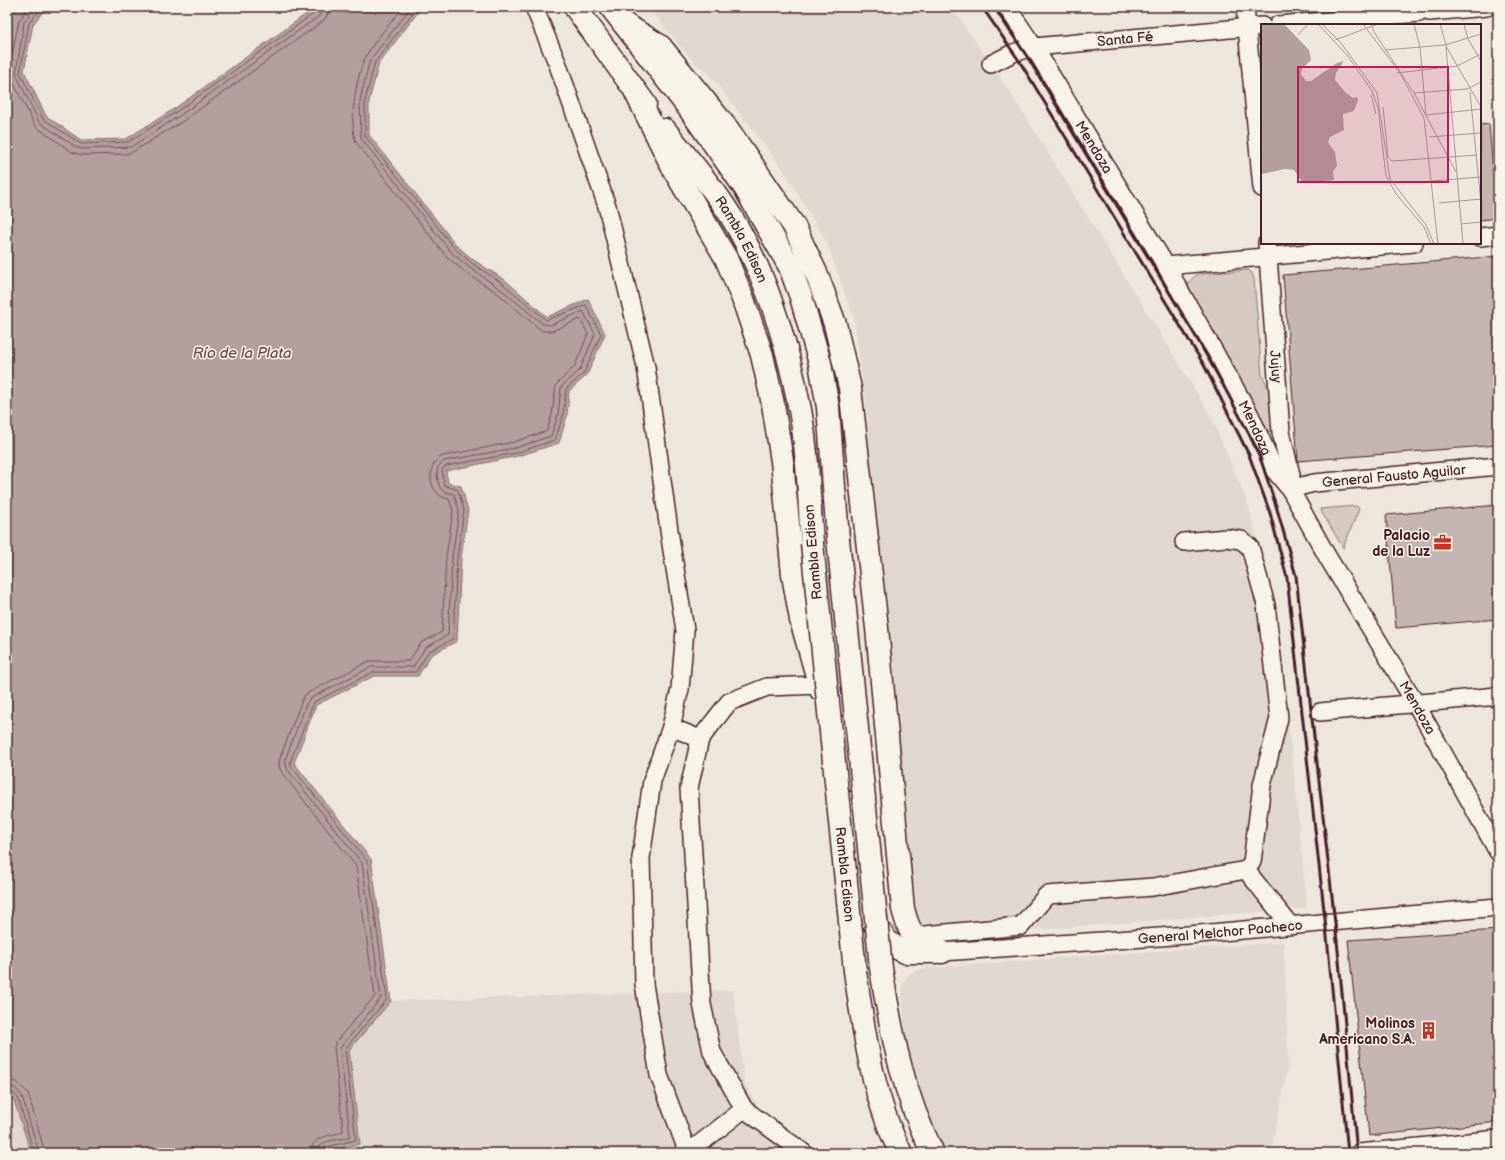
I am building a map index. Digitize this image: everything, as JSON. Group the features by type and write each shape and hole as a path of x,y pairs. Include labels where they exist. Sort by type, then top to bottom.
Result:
{"main road":[{"name":"Rambla Edison","path":"575,7 636,93 721,202 744,242 772,306 790,364 800,411 855,971 865,1038 879,1098 901,1153"},
{"name":"Rambla Edison","path":"618,16 688,107 745,188 790,267 801,297 820,364 826,400 838,539 881,968 892,1035 906,1088 922,1133 932,1153"},
{"path":"618,16 660,46 729,131 794,226 817,275 835,324 850,388 877,628 903,909 909,931 920,943 942,952"},
{"path":"636,93 674,170 726,258 743,299 762,355 773,404 782,461 793,575 801,620 820,685 872,919 888,942 904,952 942,952"}],"street":[{"path":"534,7 558,65 607,206 646,367 671,544 685,630 680,689 671,727 652,781 641,858 644,984 659,1074 688,1153 744,1109"},
{"name":"Mendoza","path":"1007,7 1034,47 1166,266 1246,409 1275,471 1290,489 1331,563 1416,704 1498,852"},
{"path":"1245,7 1254,27 1261,168"},
{"path":"1289,24 1487,7"},
{"name":"Santa Fé","path":"991,64 1013,52 1034,47 1254,27"},
{"path":"1481,237 1498,236"},
{"path":"1166,266 1268,250 1393,244"},
{"name":"Jujuy","path":"1268,250 1281,432 1291,475 1290,489"},
{"name":"General Fausto Aguilar","path":"1290,489 1314,484 1498,466"},
{"path":"914,936 1021,926 1047,895 1153,887 1246,870 1252,862 1262,785 1279,718 1266,605 1250,546 1241,540 1226,538 1184,542"},
{"path":"804,1153 744,1109 712,1052 702,1004 689,788 700,740 729,702 766,688 820,685"},
{"path":"1320,712 1498,696"},
{"path":"671,727 700,740"},
{"path":"1246,870 1290,926"},
{"name":"General Melchor Pacheco","path":"942,952 1290,926 1498,907"},
{"path":"1358,1153 1498,1139"}],"shaded area":[{"path":"648,7 952,7 1017,103 1210,414 1248,504 1269,587 1285,684 1307,908 910,940 867,413 854,318 827,243 783,169 707,71 695,63"},
{"path":"1248,270 1252,273 1254,279 1262,375 1270,391 1274,434 1268,431 1249,394 1190,297 1188,289 1192,278 1199,274"},
{"path":"1357,506 1359,509 1343,548 1320,509"},
{"path":"1284,942 1288,1064 1271,1153 935,1153 910,1071 906,1039 902,987 907,976 913,972 926,968"},
{"path":"733,990 744,1083 783,1147 795,1153 317,1153 360,1144 348,1050 391,1001"},
{"path":"7,1093 14,1100 31,1153 7,1153"}],"water":[{"name":"Río de la Plata","path":"7,7 47,7 33,24 24,71 46,116 81,140 126,139 174,109 316,7 422,7 379,63 369,101 369,135 457,246 475,261 505,280 547,317 588,299 605,334 587,375 569,391 567,416 559,443 518,456 446,471 448,483 461,486 468,510 461,558 457,641 431,655 418,676 374,676 316,705 294,763 371,859 391,1001 349,1050 360,1144 317,1153 31,1153 14,1100 7,1093"}],"building":[{"path":"1489,124 1497,218 1481,220 1481,125"},
{"path":"1498,256 1498,445 1298,461 1283,275"},
{"name":"Palacio de la Luz","path":"1498,505 1498,619 1396,628 1386,515"},
{"name":"Molinos Americano S.A.","path":"1498,930 1498,1122 1369,1136 1348,940"}],"railway":[{"path":"982,7 1020,62 1204,365 1249,455 1270,513 1287,578 1327,937 1348,1153"},
{"path":"994,7 1028,58 1210,360 1258,451 1277,509 1296,576 1338,950 1357,1153"}],"place":[{"name":"Palacio de la Luz","path":"1443,543"},
{"name":"Molinos Americano S.A.","path":"1428,1031"}]}
